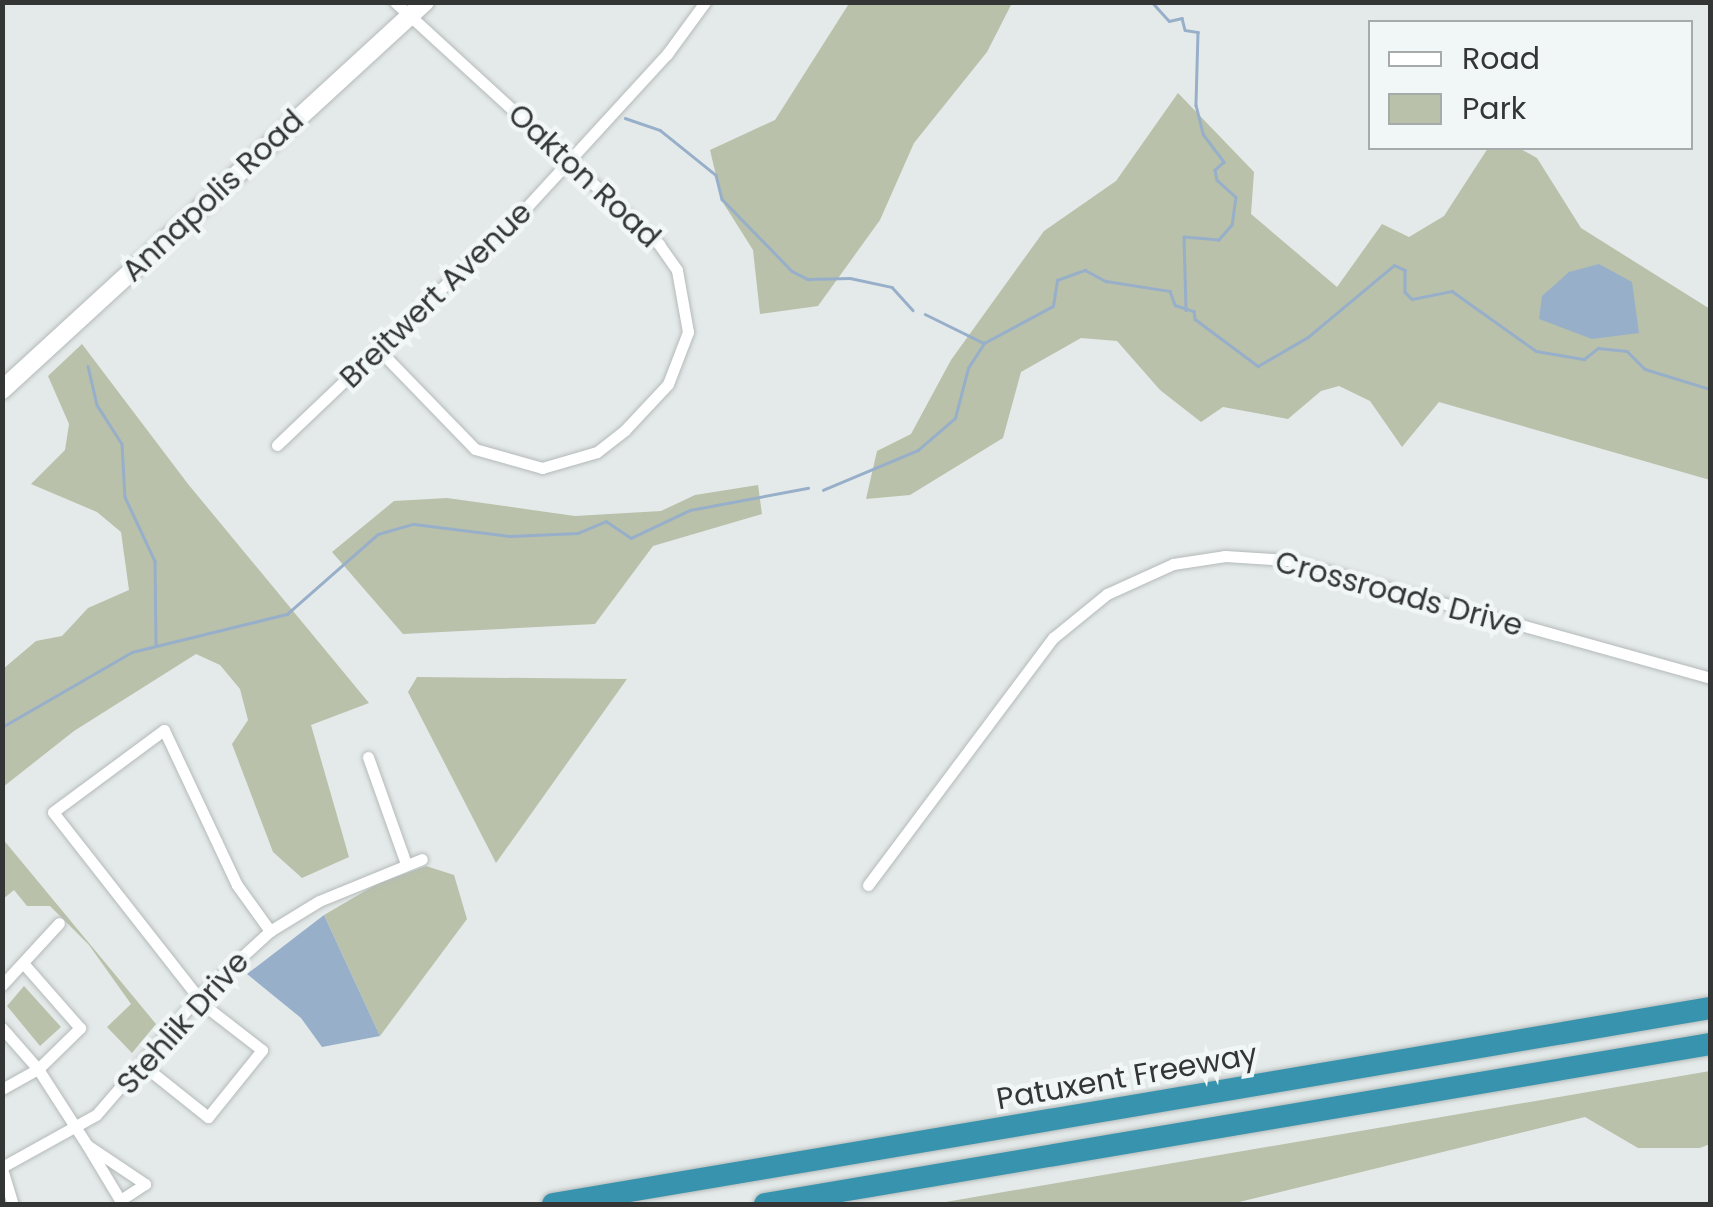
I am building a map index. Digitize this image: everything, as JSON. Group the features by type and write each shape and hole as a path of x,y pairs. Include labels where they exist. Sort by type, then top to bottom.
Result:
{"highway":[{"name":"Patuxent Freeway","path":"553,1204 1710,1008"},
{"path":"765,1204 1710,1044"}],"main road":[{"name":"Annapolis Road","path":"2,390 424,2"}],"street":[{"name":"Oakton Road","path":"380,351 458,436 496,460 559,466 597,452 668,384 681,358 686,298 659,244 395,2"},
{"name":"Breitwert Avenue","path":"277,445 380,351 570,162 705,2"},
{"name":"Crossroads Drive","path":"868,884 1053,638 1107,594 1173,564 1225,556 1288,560 1710,678"},
{"path":"144,1066 208,1117 262,1050 198,997 53,812 164,730 238,886 270,931"},
{"path":"368,757 406,864"},
{"name":"Stehlik Drive","path":"2,1168 78,1128 144,1066 198,997 270,931 319,901 422,860"},
{"path":"2,985 59,923"},
{"path":"2,1089 38,1068 80,1028 23,963"},
{"path":"2,1028 38,1068 120,1200 145,1184 88,1145"},
{"path":"2,1168 13,1204"}],"green space":[{"path":"850,2 1012,3 987,52 914,143 880,220 818,306 760,314 753,250 722,201 710,150 775,120"},
{"path":"1178,93 1254,172 1251,214 1337,287 1382,224 1409,237 1444,216 1487,150 1523,150 1537,158 1581,228 1710,309 1710,480 1439,402 1402,447 1370,401 1339,386 1321,391 1288,419 1223,407 1201,422 1160,390 1117,341 1081,338 1021,372 1003,438 910,495 866,499 877,451 911,434 951,360 1044,231 1116,181"},
{"path":"82,344 188,484 369,703 311,725 349,857 302,878 273,852 232,744 248,720 240,689 220,665 196,654 74,731 3,787 3,669 36,641 62,636 88,608 129,590 121,532 97,512 31,484 65,450 69,424 48,376"},
{"path":"758,485 762,514 653,546 595,624 403,634 332,552 394,501 447,498 575,516 661,511 695,495"},
{"path":"417,677 627,679 496,863 408,692"},
{"path":"2,838 156,1024 132,1053 107,1027 131,1004 89,945 50,906 27,906 14,890 3,899"},
{"path":"426,866 454,875 467,919 380,1036 324,915 377,884"},
{"path":"24,986 61,1027 40,1046 7,1006"},
{"path":"1710,1071 1710,1144 1700,1148 1638,1148 1585,1117 1231,1204 934,1204"}],"water":[{"path":"1599,264 1632,282 1639,333 1592,339 1539,319 1542,296 1569,272"},
{"path":"324,915 380,1036 322,1047 301,1018 247,974"}],"waterway":[{"path":"1152,2 1169,21 1182,18 1185,30 1198,32 1196,105 1203,134 1224,162 1215,170 1217,180 1236,197 1232,225 1219,240 1184,237 1186,310"},
{"path":"625,118 660,130 716,175 722,199 792,271 808,279 850,278 892,287 913,310"},
{"path":"823,490 918,450 955,418 968,368 984,343 1053,306 1057,280 1085,270 1106,281 1170,291 1175,305 1194,311 1195,319 1258,366 1308,337 1394,265 1405,270 1405,292 1412,299 1452,291 1536,351 1584,359 1598,348 1627,351 1645,369 1710,389"},
{"path":"925,314 984,343"},
{"path":"88,366 97,405 122,444 125,497 155,561 156,644"},
{"path":"2,727 132,652 287,614 378,534 414,524 510,536 578,533 606,521 631,538 690,510 808,488"}]}
